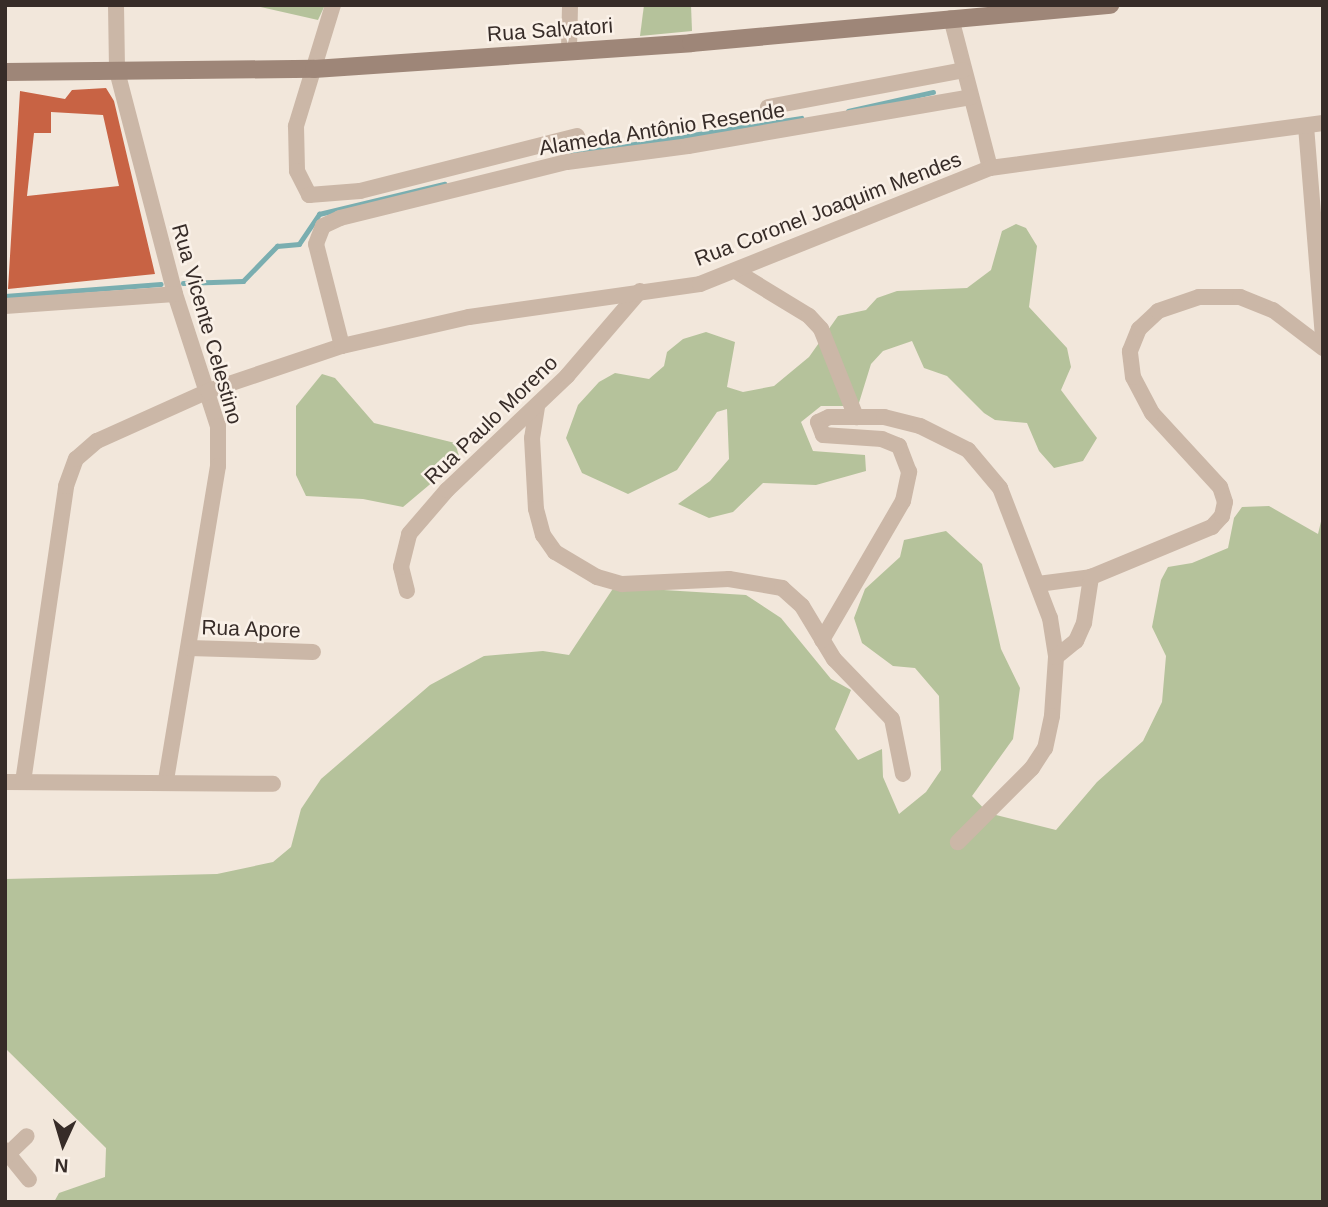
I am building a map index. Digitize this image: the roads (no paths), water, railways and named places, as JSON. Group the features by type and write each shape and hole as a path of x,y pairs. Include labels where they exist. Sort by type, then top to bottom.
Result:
{"street":[{"name":"Rua Vicente Celestino","path":"116,5 117,71 175,294 218,426 218,466 166,781"},
{"path":"314,69 333,5"},
{"path":"569,50 570,5"},
{"name":"Rua Salvatori","path":"5,72 314,69 1110,5"},
{"name":"Rua Coronel Joaquim Mendes","path":"951,18 990,168"},
{"name":"Alameda Antônio Resende","path":"314,69 296,126 297,171 309,195 335,196 577,136"},
{"name":"Alameda Antônio Resende","path":"768,107 964,70"},
{"name":"Alameda Antônio Resende","path":"342,346 316,244 317,234 332,221 567,162 971,97"},
{"name":"Rua Coronel Joaquim Mendes","path":"23,782 66,486 76,459 97,441 208,391 342,346 469,317 700,284 737,272 990,168 1086,159 1218,134 1323,123"},
{"path":"1306,126 1323,336"},
{"path":"737,272 809,316 821,329 856,417"},
{"name":"Rua Paulo Moreno","path":"407,591 402,559 409,534 447,490 537,407 640,291"},
{"path":"5,306 175,294"},
{"path":"1038,584 1091,577 1212,527 1222,516 1225,502 1220,487 1152,413 1133,377 1130,351 1139,329 1158,311 1199,297 1240,297 1273,310 1323,348"},
{"path":"537,407 532,438 536,509 543,535 555,552 597,577 622,584 761,581 782,588 802,606 834,659 892,719 903,774"},
{"path":"822,639 903,501 909,472 899,446 882,439 823,435 817,426 829,417 884,417 920,426 978,459 1000,488 1038,584 1051,618 1056,657 1052,716 1045,748 1032,768 958,842"},
{"path":"1056,657 1076,641 1084,622 1091,577"},
{"name":"Rua Apore","path":"188,648 313,652"},
{"path":"5,782 273,783"},
{"path":"27,1136 6,1154 29,1180"}],"waterway":[{"path":"848,111 933,92"},
{"path":"571,154 801,118"},
{"path":"183,283 243,281 277,246 299,244 319,214 444,184"},
{"path":"5,296 161,284"}]}
